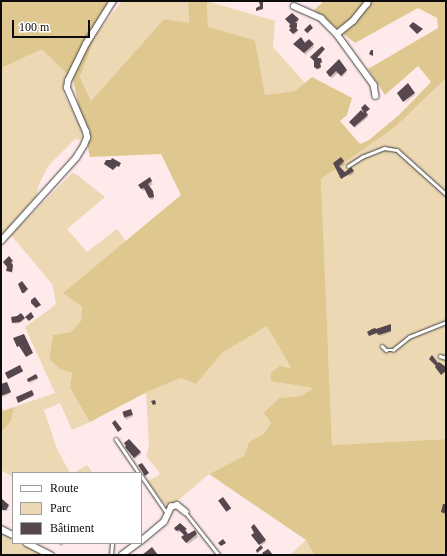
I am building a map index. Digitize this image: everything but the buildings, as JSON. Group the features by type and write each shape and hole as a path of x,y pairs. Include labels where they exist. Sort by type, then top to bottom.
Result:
{"street":[{"path":"1,241 76,158 84,145 87,138 86,132 67,88 68,81 86,44 113,1"},
{"path":"337,34 353,21 368,1"},
{"path":"294,6 321,18 337,34 374,84 376,96"},
{"path":"142,540 161,525 171,507 177,505 186,512"},
{"path":"1,529 12,535"},
{"path":"30,544 51,555"},
{"path":"122,555 137,544"}],"lane":[{"path":"348,166 362,157 384,148 397,150 446,194"},
{"path":"382,346 386,350 393,350 409,337 446,322"},
{"path":"440,356 446,358"},
{"path":"116,439 139,472"},
{"path":"142,477 168,514"},
{"path":"186,512 219,555"},
{"path":"111,555 112,544"}],"green space":[{"path":"122,1 188,1 189,24 164,19 91,101 80,77 97,33"},
{"path":"207,1 275,21 273,47 305,83 295,91 265,95 255,40 208,27"},
{"path":"42,48 67,74 63,85 64,94 82,132 81,140 75,139 49,165 39,184 36,197 1,236 1,68"},
{"path":"446,78 446,439 332,445 321,179 395,127"},
{"path":"72,173 77,175 105,197 67,229 87,252 117,229 126,241 63,293 82,307 81,322 72,332 53,335 49,359 60,369 72,373 70,388 90,422 72,430 60,403 44,410 57,449 69,472 12,472 12,476 1,470 1,432 11,421 14,407 55,393 25,327 54,306 56,302 52,284 11,235"},
{"path":"267,325 293,369 315,388 300,396 279,398 265,413 271,423 264,435 249,442 244,456 209,474 168,509 147,481 158,476 160,473 146,456 149,447 146,392 181,378 196,384 223,352"},
{"path":"87,465 92,472 76,472"},
{"path":"1,532 12,538 12,544 24,544 45,555 1,555"},
{"path":"306,540 314,555 290,555"}],"shaded area":[{"path":"1,1 109,1 80,77 91,101 164,19 189,23 188,1 207,1 208,27 255,40 265,95 295,91 312,77 352,98 347,115 340,121 360,144 369,140 399,115 431,82 418,66 385,95 368,69 438,28 437,18 418,8 355,43 314,10 324,1 443,1 446,4 446,78 395,127 321,179 332,445 446,439 446,555 314,555 306,540 209,474 244,456 249,442 264,434 271,423 264,413 279,398 300,396 314,388 271,381 271,373 280,366 292,369 267,326 223,352 196,384 181,378 149,391 90,422 70,388 72,373 60,369 49,359 53,335 71,332 81,321 82,307 63,293 181,195 161,154 90,157 73,80 42,49 1,68"},
{"path":"1,405 3,411 14,407 11,421 1,432"}]}
